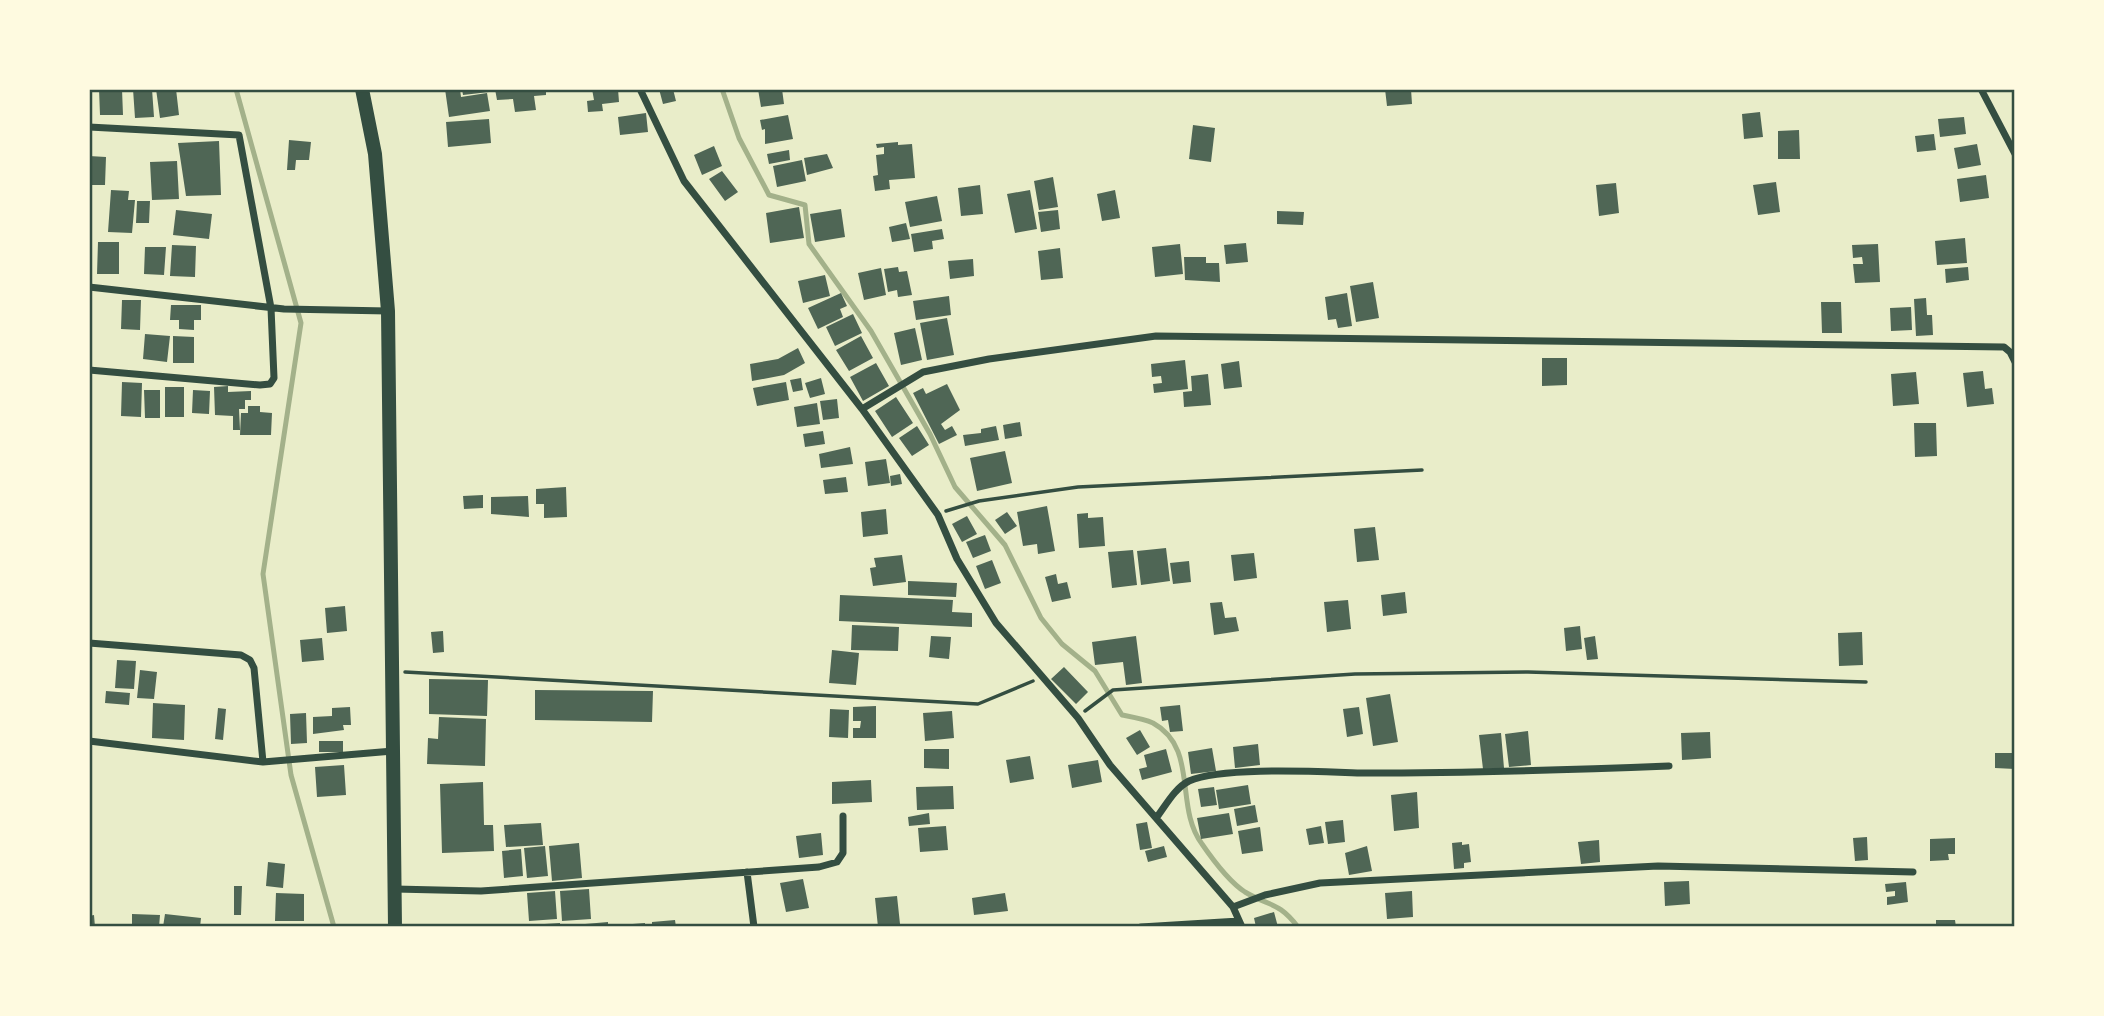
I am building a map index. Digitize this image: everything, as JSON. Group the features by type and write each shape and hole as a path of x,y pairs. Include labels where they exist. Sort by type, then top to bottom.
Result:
{"main road":[{"path":"362,89 376,154 388,311 395,927"}],"street":[{"path":"640,89 684,181 862,409 938,515 957,559 996,623 1078,718 1110,765 1233,907 1241,924 1141,927"},
{"path":"1981,89 2015,154"},
{"path":"89,127 239,135 271,308 274,378 270,384 89,370"},
{"path":"89,287 271,308 388,311"},
{"path":"862,409 923,372 989,359 1156,336 2004,347 2015,362"},
{"path":"89,643 241,655 250,660 254,668 264,762"},
{"path":"89,741 264,762 393,751"},
{"path":"1157,817 1178,789 1190,781 1255,772 1497,773 1669,766"},
{"path":"394,889 481,891 819,867 837,862 843,853 844,816"},
{"path":"1233,907 1265,895 1320,883 1658,866 1913,872"},
{"path":"747,872 754,927"}],"path":[{"path":"958,506 979,500 1078,487 1422,470"},
{"path":"393,671 978,704 1041,678"},
{"path":"1094,702 1113,690 1369,673 1528,672 1866,682"}],"building":[{"path":"99,89 122,89 123,115 100,115"},
{"path":"133,89 152,89 154,117 135,118"},
{"path":"156,89 176,89 179,115 160,118"},
{"path":"445,89 460,89 461,97 487,93 490,111 449,117"},
{"path":"462,89 488,89 489,92 463,95"},
{"path":"495,89 546,89 546,95 534,96 536,110 515,112 513,99 497,100"},
{"path":"592,89 618,89 619,102 602,104 603,111 588,112 587,101 594,100"},
{"path":"659,89 673,89 676,101 663,104"},
{"path":"758,89 782,89 784,104 761,107"},
{"path":"1385,89 1411,89 1412,104 1387,106"},
{"path":"1760,112 1763,137 1744,139 1742,114"},
{"path":"646,113 648,132 620,135 618,117"},
{"path":"788,115 793,139 765,144 765,129 762,130 760,120"},
{"path":"1964,117 1966,134 1940,137 1938,119"},
{"path":"489,119 491,143 448,147 446,122"},
{"path":"1193,125 1215,128 1211,162 1189,159"},
{"path":"1799,130 1800,159 1778,159 1778,131"},
{"path":"1934,134 1936,150 1917,152 1915,136"},
{"path":"289,140 311,142 309,160 296,160 295,170 287,170"},
{"path":"219,141 221,195 186,196 178,143"},
{"path":"898,142 898,145 912,144 915,178 889,180 890,189 875,191 873,176 878,175 876,155 884,154 884,147 877,148 876,144"},
{"path":"1977,144 1981,165 1958,169 1954,148"},
{"path":"714,146 722,166 702,175 694,155"},
{"path":"789,150 790,160 769,164 767,154"},
{"path":"827,154 833,168 807,175 804,158"},
{"path":"89,156 106,157 105,185 89,185"},
{"path":"802,160 806,181 777,187 773,166"},
{"path":"177,161 179,199 152,200 150,162"},
{"path":"722,171 738,192 725,201 709,179"},
{"path":"1986,175 1989,198 1960,202 1957,179"},
{"path":"1053,177 1058,207 1039,210 1034,181"},
{"path":"1776,182 1780,212 1758,215 1753,185"},
{"path":"1616,183 1619,213 1599,216 1596,185"},
{"path":"980,185 983,214 961,216 958,188"},
{"path":"111,190 129,191 128,200 135,200 132,233 108,232"},
{"path":"1030,190 1037,229 1015,233 1007,194"},
{"path":"1115,190 1120,218 1102,221 1097,194"},
{"path":"937,196 942,221 910,227 905,202"},
{"path":"137,201 150,201 149,223 136,223"},
{"path":"799,207 804,238 770,243 766,213"},
{"path":"841,209 845,237 815,242 810,214"},
{"path":"176,210 212,214 209,239 173,235"},
{"path":"1058,210 1060,229 1041,232 1038,212"},
{"path":"1277,211 1304,212 1303,225 1277,224"},
{"path":"906,223 910,239 892,242 889,227"},
{"path":"942,229 944,239 932,241 933,249 914,252 911,234"},
{"path":"1965,238 1967,263 1937,265 1935,241"},
{"path":"98,242 119,242 119,274 97,274"},
{"path":"1246,243 1248,262 1226,264 1224,245"},
{"path":"1180,244 1183,274 1155,277 1152,247"},
{"path":"1878,244 1880,282 1855,283 1853,264 1863,264 1862,257 1853,258 1852,245"},
{"path":"172,245 196,246 195,277 170,276"},
{"path":"145,247 166,247 164,275 144,274"},
{"path":"1060,248 1063,278 1041,280 1038,251"},
{"path":"1184,257 1206,257 1206,263 1219,263 1220,282 1185,280"},
{"path":"973,259 974,276 950,279 948,261"},
{"path":"898,267 899,272 907,271 912,295 898,297 897,290 888,292 884,269"},
{"path":"1968,267 1969,280 1946,283 1945,269"},
{"path":"881,268 886,295 864,300 858,273"},
{"path":"825,275 830,296 803,303 798,281"},
{"path":"1373,282 1379,318 1356,322 1350,286"},
{"path":"841,293 847,306 840,309 843,317 818,329 808,308"},
{"path":"1347,293 1352,326 1338,328 1336,319 1328,320 1325,297"},
{"path":"949,296 951,315 916,320 913,301"},
{"path":"1926,298 1927,315 1932,315 1933,335 1916,336 1914,299"},
{"path":"122,300 141,300 140,330 121,329"},
{"path":"1821,302 1841,302 1842,333 1822,333"},
{"path":"171,305 201,305 201,320 194,320 194,330 179,329 179,320 170,320"},
{"path":"1911,307 1912,330 1891,331 1890,308"},
{"path":"853,314 862,333 835,346 826,327"},
{"path":"947,318 954,355 927,360 920,323"},
{"path":"915,328 922,360 901,365 894,333"},
{"path":"145,334 170,336 167,362 143,359"},
{"path":"173,336 194,337 194,363 173,363"},
{"path":"861,336 873,358 849,371 836,350"},
{"path":"798,348 805,363 784,375 752,381 750,364 778,359"},
{"path":"1542,358 1567,358 1567,385 1542,386"},
{"path":"1185,360 1188,389 1154,393 1153,384 1162,383 1161,376 1152,377 1151,364"},
{"path":"1239,361 1242,387 1224,389 1221,364"},
{"path":"876,363 889,386 863,401 850,377"},
{"path":"1983,371 1985,389 1992,388 1994,404 1967,407 1963,373"},
{"path":"1916,372 1919,404 1893,406 1891,374"},
{"path":"1208,374 1211,405 1184,407 1183,392 1192,391 1191,376"},
{"path":"801,378 803,390 793,392 790,380"},
{"path":"821,378 825,394 810,398 805,383"},
{"path":"122,382 142,383 141,417 121,416"},
{"path":"786,382 789,400 757,406 753,388"},
{"path":"947,384 960,410 941,424 945,430 952,426 957,435 939,444 913,393 923,388 926,394"},
{"path":"228,386 228,392 251,391 251,400 245,400 245,409 239,409 240,430 233,430 233,416 215,415 214,387"},
{"path":"165,387 184,387 184,417 165,417"},
{"path":"144,390 160,390 160,418 145,418"},
{"path":"193,390 210,391 209,414 192,413"},
{"path":"896,397 913,423 892,437 875,411"},
{"path":"837,399 839,418 823,420 820,401"},
{"path":"817,403 820,424 797,427 794,407"},
{"path":"248,406 260,406 260,412 272,413 271,435 240,435 241,413 248,413"},
{"path":"1020,422 1022,436 1005,439 1003,425"},
{"path":"1914,423 1936,423 1937,456 1915,457"},
{"path":"917,426 929,445 912,456 899,438"},
{"path":"996,426 999,440 965,446 963,435 981,433 981,429"},
{"path":"823,431 825,444 805,447 803,434"},
{"path":"850,447 853,464 821,468 819,454"},
{"path":"1005,451 1012,483 977,491 970,458"},
{"path":"886,459 890,483 868,486 865,462"},
{"path":"900,474 902,484 891,486 890,476"},
{"path":"846,477 848,492 825,494 823,480"},
{"path":"566,487 567,517 544,518 544,504 536,504 536,489"},
{"path":"483,495 483,508 464,509 463,496"},
{"path":"528,496 529,517 491,514 491,497"},
{"path":"1047,506 1055,551 1038,554 1037,544 1023,546 1017,512"},
{"path":"886,509 888,534 863,537 861,512"},
{"path":"1007,512 1017,526 1005,534 995,520"},
{"path":"1088,513 1088,518 1103,517 1105,546 1079,548 1077,514"},
{"path":"967,516 977,534 962,542 952,524"},
{"path":"1375,527 1379,560 1357,562 1354,529"},
{"path":"985,535 991,551 973,558 966,542"},
{"path":"1166,548 1170,581 1141,585 1137,551"},
{"path":"1133,550 1137,585 1112,588 1108,552"},
{"path":"1254,553 1257,578 1234,581 1231,555"},
{"path":"902,555 906,582 873,586 870,568 876,567 874,558"},
{"path":"992,560 1001,583 985,589 976,566"},
{"path":"1189,561 1191,582 1173,584 1170,563"},
{"path":"1056,574 1058,584 1067,582 1071,598 1052,602 1045,577"},
{"path":"908,581 957,583 956,597 908,595"},
{"path":"1405,592 1407,613 1383,616 1381,595"},
{"path":"840,595 953,600 952,612 972,613 972,627 839,621"},
{"path":"1348,600 1351,629 1327,632 1324,602"},
{"path":"1222,602 1225,618 1236,617 1239,631 1214,635 1210,603"},
{"path":"345,606 347,631 327,633 325,608"},
{"path":"852,625 899,627 898,651 851,650"},
{"path":"1580,626 1582,649 1566,651 1564,628"},
{"path":"443,631 444,652 433,653 431,632"},
{"path":"1862,632 1863,665 1839,666 1838,633"},
{"path":"931,636 951,637 949,659 929,657"},
{"path":"1136,636 1142,683 1126,685 1123,662 1095,665 1092,642"},
{"path":"1595,636 1598,659 1587,660 1584,638"},
{"path":"322,638 324,660 302,662 300,640"},
{"path":"832,650 859,653 856,685 829,683"},
{"path":"117,660 136,661 134,689 115,688"},
{"path":"1064,667 1088,692 1076,704 1051,679"},
{"path":"140,670 157,672 154,699 137,698"},
{"path":"429,679 488,680 487,716 429,714"},
{"path":"535,690 653,691 652,722 535,720"},
{"path":"106,691 130,693 129,705 105,703"},
{"path":"1390,694 1398,742 1373,746 1366,698"},
{"path":"153,703 185,705 184,740 152,738"},
{"path":"1180,705 1183,731 1170,732 1168,720 1162,721 1160,707"},
{"path":"876,706 876,738 853,738 853,728 860,728 861,721 853,721 853,707"},
{"path":"350,707 351,725 343,725 344,730 313,734 313,717 332,716 332,708"},
{"path":"1359,707 1363,734 1347,737 1343,709"},
{"path":"218,708 226,709 223,740 215,739"},
{"path":"830,709 849,710 848,738 829,737"},
{"path":"952,711 954,738 925,741 923,713"},
{"path":"306,713 307,743 291,744 290,714"},
{"path":"439,717 486,719 485,766 427,764 428,738 438,739"},
{"path":"1140,730 1150,747 1137,755 1126,738"},
{"path":"1528,731 1531,765 1509,767 1505,734"},
{"path":"1710,732 1711,758 1682,760 1681,733"},
{"path":"1501,733 1504,768 1483,769 1479,735"},
{"path":"319,741 343,741 343,752 319,752"},
{"path":"1258,744 1260,765 1235,768 1233,747"},
{"path":"1212,748 1216,771 1191,774 1188,752"},
{"path":"924,749 949,749 949,769 924,768"},
{"path":"1166,749 1172,772 1142,780 1139,769 1147,767 1144,755"},
{"path":"1995,753 2015,753 2015,769 1995,768"},
{"path":"1030,756 1034,779 1010,783 1006,760"},
{"path":"1098,760 1102,782 1072,788 1068,765"},
{"path":"344,765 346,795 317,797 315,767"},
{"path":"871,780 872,802 832,804 832,782"},
{"path":"483,782 484,825 493,825 494,851 442,853 440,784"},
{"path":"1248,785 1251,804 1219,809 1216,790"},
{"path":"953,786 954,809 917,810 916,787"},
{"path":"1214,787 1217,805 1201,807 1198,789"},
{"path":"1417,792 1419,828 1394,831 1391,795"},
{"path":"1255,805 1258,822 1237,826 1234,809"},
{"path":"929,813 930,824 909,826 908,817"},
{"path":"1229,813 1233,834 1201,839 1197,818"},
{"path":"1343,820 1345,842 1328,844 1325,822"},
{"path":"1147,822 1152,848 1140,850 1136,824"},
{"path":"541,823 543,845 506,847 504,825"},
{"path":"946,826 948,850 920,852 918,828"},
{"path":"1321,826 1324,843 1309,845 1306,829"},
{"path":"1260,827 1263,851 1242,854 1238,831"},
{"path":"821,833 823,855 799,858 796,836"},
{"path":"1867,837 1868,860 1855,861 1853,838"},
{"path":"1955,838 1955,854 1948,854 1949,860 1930,861 1930,839"},
{"path":"1599,840 1600,862 1581,864 1578,842"},
{"path":"1462,842 1462,845 1469,844 1471,862 1464,863 1464,868 1454,869 1452,843"},
{"path":"579,843 582,878 552,881 549,846"},
{"path":"545,846 548,876 527,878 524,848"},
{"path":"1164,846 1167,857 1148,862 1145,851"},
{"path":"1367,846 1372,871 1349,875 1345,853"},
{"path":"521,849 523,876 504,878 502,851"},
{"path":"268,862 285,864 283,888 266,886"},
{"path":"803,879 809,908 786,912 780,883"},
{"path":"1689,881 1690,904 1665,906 1664,882"},
{"path":"1906,882 1908,902 1887,905 1887,897 1895,896 1895,891 1886,892 1885,884"},
{"path":"234,886 242,886 241,915 234,915"},
{"path":"589,889 591,919 562,921 560,891"},
{"path":"555,891 557,919 529,921 527,893"},
{"path":"1412,891 1413,917 1387,919 1385,893"},
{"path":"276,893 304,894 304,921 275,921"},
{"path":"1005,893 1008,911 974,915 972,898"},
{"path":"897,896 900,924 878,927 875,898"},
{"path":"1274,912 1278,927 1256,927 1254,918"},
{"path":"132,914 160,915 159,927 132,927"},
{"path":"165,914 201,918 200,927 163,927"},
{"path":"94,915 95,927 89,927 89,916"},
{"path":"675,920 676,927 652,927 652,922"},
{"path":"1936,920 1955,920 1956,927 1936,927"},
{"path":"608,922 608,927 585,927 585,924"},
{"path":"560,923 560,927 529,927 529,925"},
{"path":"645,923 645,927 620,925"}],"waterway":[{"path":"236,89 301,323 263,574 291,775 334,927"},
{"path":"722,89 739,138 769,195 805,205 809,244 871,331 930,434 955,487 1005,545 1041,618 1062,644 1095,671 1122,715 1153,723 1167,734 1176,747 1181,763 1194,829 1221,870 1245,892 1279,908 1298,927"}]}
